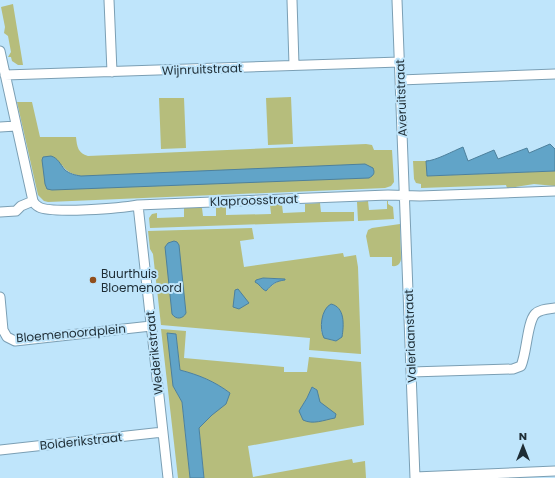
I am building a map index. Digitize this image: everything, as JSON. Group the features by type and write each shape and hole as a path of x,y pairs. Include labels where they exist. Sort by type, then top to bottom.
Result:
{"street":[{"path":"109,0 112,72"},
{"path":"292,0 294,65"},
{"name":"Averuitstraat","path":"397,0 404,196"},
{"path":"0,51 32,201 21,206 16,211 0,212"},
{"name":"Wijnruitstraat","path":"5,75 400,62"},
{"path":"400,80 555,74"},
{"path":"0,127 16,126"},
{"name":"Klaproosstraat","path":"32,201 39,207 51,210 123,208 138,205 388,195 420,196 555,191"},
{"name":"Valeriaanstraat","path":"404,196 415,477"},
{"name":"Wederikstraat","path":"138,205 168,478"},
{"name":"Bloemenoordplein","path":"0,297 3,330 7,337 15,341 151,326"},
{"path":"411,372 513,369 521,366 525,357 531,320 535,314 544,309 555,308"},
{"name":"Bolderikstraat","path":"0,450 163,432"},
{"path":"415,477 554,474"}],"green space":[{"path":"13,4 23,65 18,65 12,61 11,57 8,57 11,52 8,36 4,33 5,27 1,7"},
{"path":"291,97 293,144 268,145 266,98"},
{"path":"159,98 184,98 186,148 161,149"},
{"path":"17,102 32,102 40,137 76,137 80,151 88,156 366,144 372,145 374,150 392,150 394,182 391,186 385,188 48,202 44,201 38,195","holes":["62,165 70,172 81,176 45,184"]},
{"path":"413,161 426,161 427,176 555,171 555,186 534,184 509,188 507,188 506,185 421,188 421,184 416,183 414,179"},
{"path":"368,201 369,210 387,209 388,201 388,204 393,207 394,219 358,221 357,202"},
{"path":"320,203 321,212 354,212 354,221 150,228 149,218 152,214 157,213 157,218 184,217 184,208 202,208 203,216 216,216 216,207 226,207 226,215 271,214 270,205 282,205 283,213 305,212 305,204"},
{"path":"400,224 401,258 399,264 392,266 392,257 370,257 366,236 368,230 372,228"},
{"path":"252,228 254,239 240,241 244,267 343,253 344,257 356,255 358,267 361,354 309,350 310,338 161,325 153,254 150,249 148,231","holes":["263,278 276,278 285,280 279,281 266,291 256,280","323,315 336,341 330,340 323,335 321,329"]},
{"path":"161,329 186,331 184,358 284,367 284,372 307,372 309,357 361,362 364,425 248,446 253,477 352,459 353,463 365,461 366,478 204,478 199,428 230,393 206,379 180,370 176,334 173,386 182,402 190,478 178,478","holes":["312,387 317,390 319,402 323,405 299,411"]}],"water":[{"path":"550,144 555,149 555,171 427,176 426,161 439,158 463,147 468,161 494,150 498,159 527,148 529,153"},
{"path":"51,156 57,160 65,170 81,176 365,164 373,168 374,173 369,178 52,190 47,189 45,184 42,160 43,157"},
{"path":"174,241 179,245 186,313 183,317 179,318 172,314 165,247 168,243"},
{"path":"263,278 285,280 274,283 266,291 255,282 256,280"},
{"path":"238,289 249,303 239,309 233,307 235,290"},
{"path":"331,304 339,309 342,317 342,337 336,341 324,338 322,334 321,325 323,315 325,310"},
{"path":"167,333 176,334 180,370 206,379 230,393 226,404 199,428 204,478 190,478 182,402 173,386"},
{"path":"312,387 317,390 320,402 336,414 335,418 315,422 303,420 299,411"}],"place":[{"name":"Buurthuis Bloemenoord","path":"93,280"}]}
